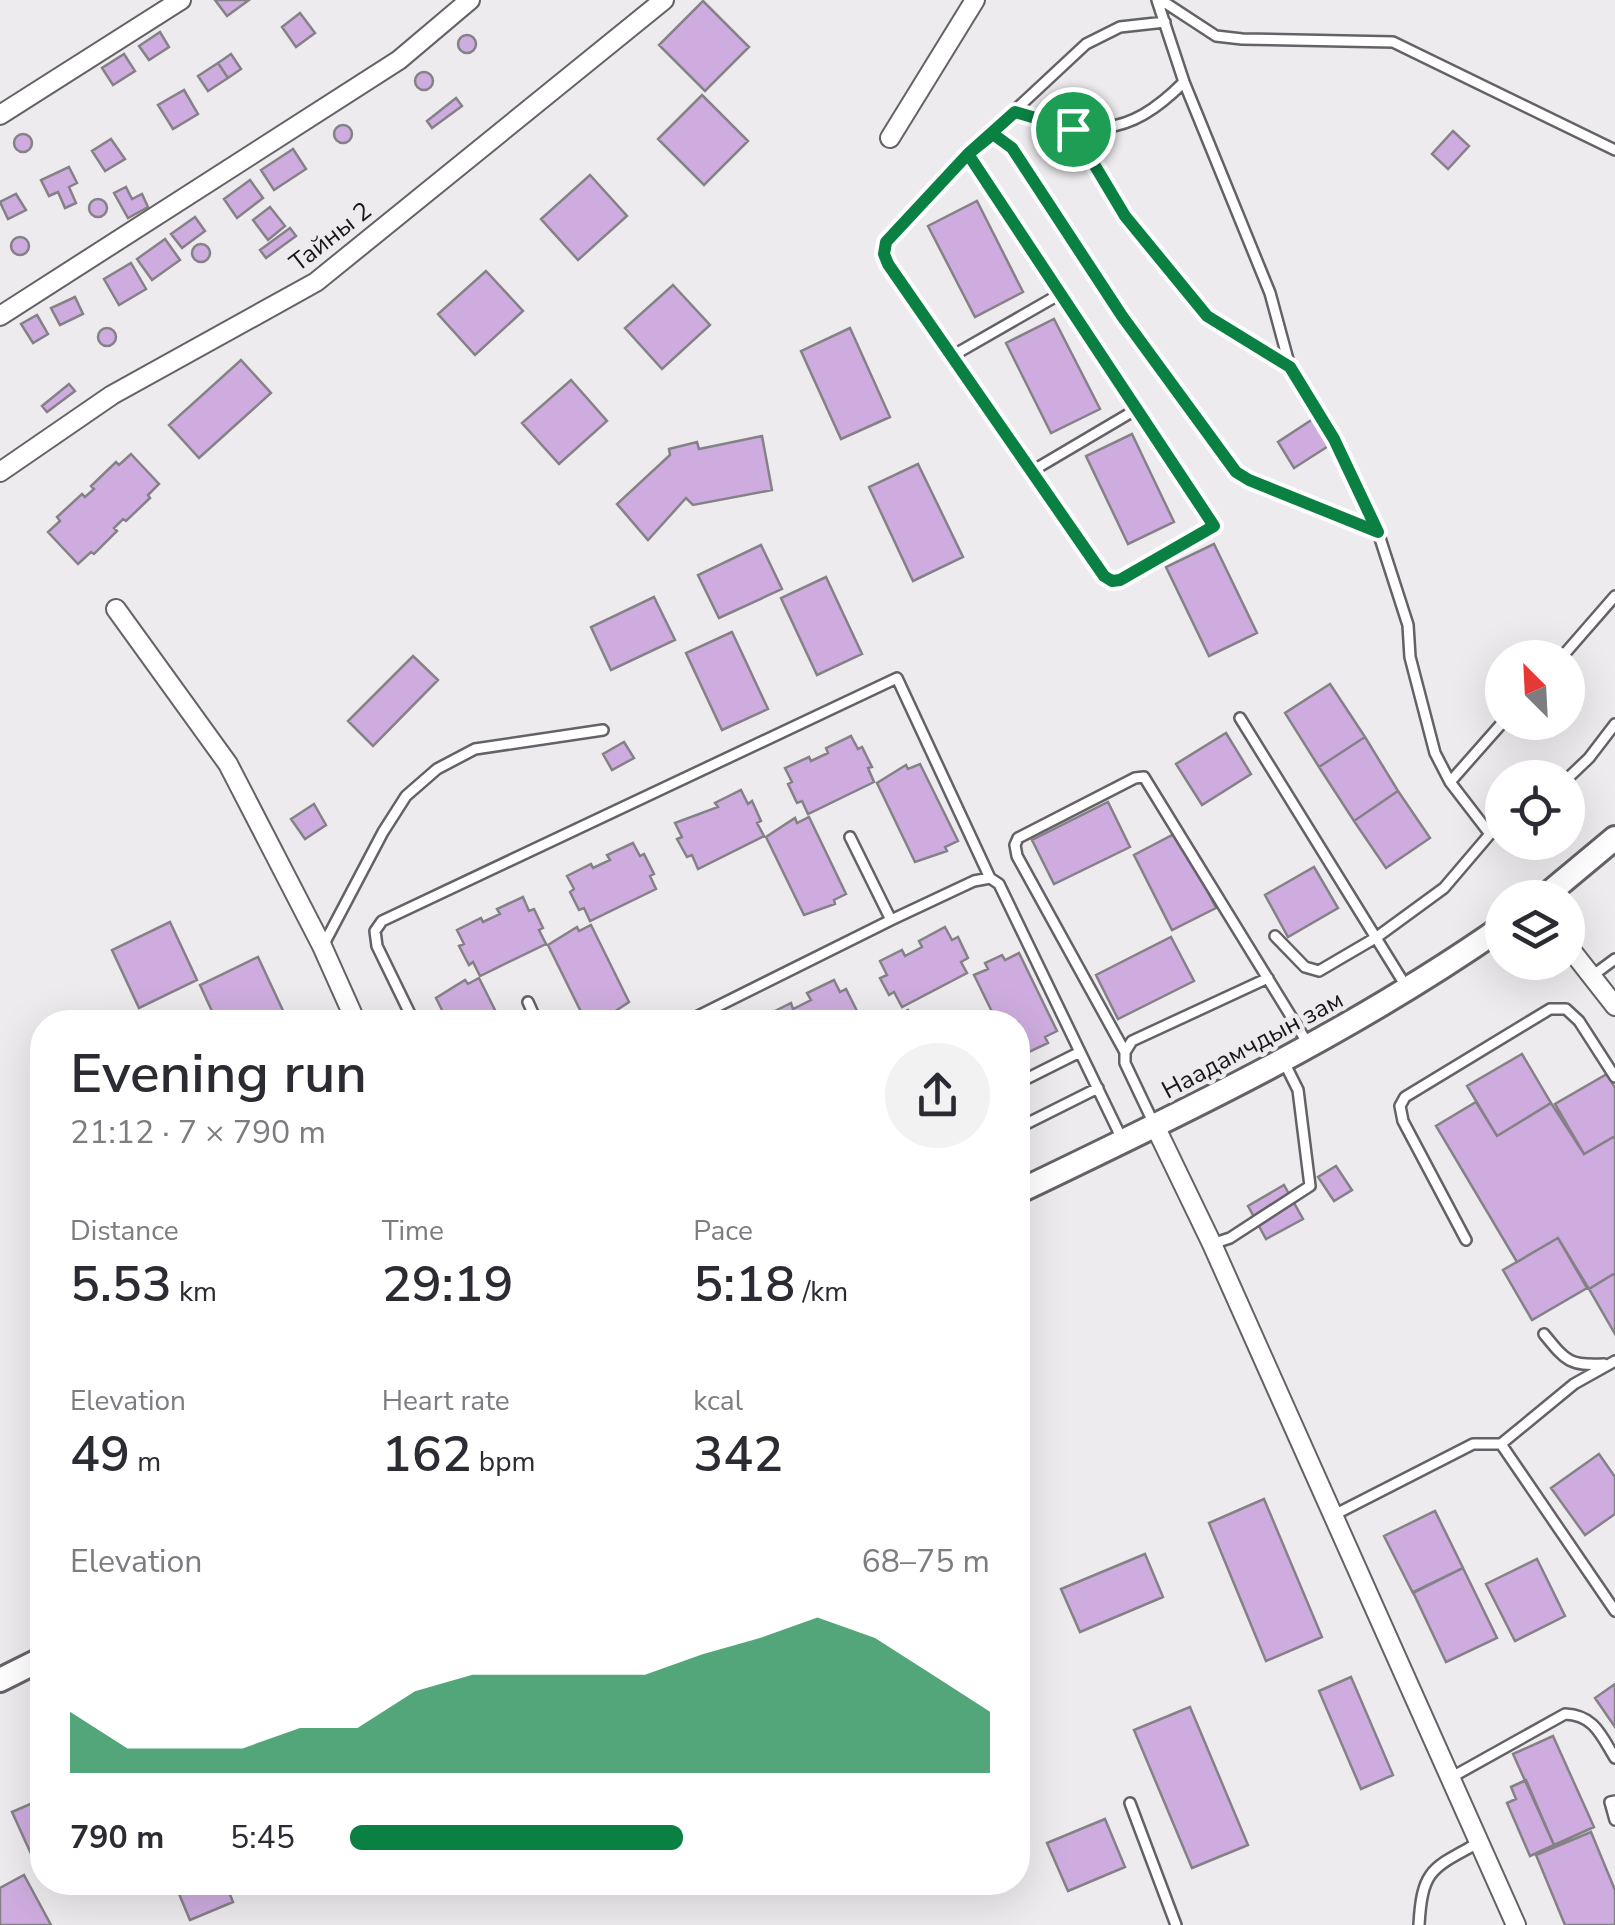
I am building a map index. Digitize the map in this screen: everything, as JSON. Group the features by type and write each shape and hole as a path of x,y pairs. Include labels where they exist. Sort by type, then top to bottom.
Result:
{"main road":[{"path":"1565,880 1615,838"},
{"name":"Наадамчдын зам","path":"1030,1186 1310,1048 1409,990 1485,939"},
{"path":"0,1680 30,1665"}],"street":[{"path":"0,114 181,0"},
{"path":"0,316 399,60 470,0"},
{"name":"Тайны 2","path":"0,472 112,395 316,282 664,0"},
{"path":"890,138 975,0"},
{"path":"116,609 228,764 351,1010"},
{"path":"1585,967 1615,1006"},
{"path":"1155,1126 1212,1244 1516,1925"}],"lane":[{"path":"1159,0 1184,82 1270,293 1290,367 1334,439 1378,532 1408,624 1410,657 1435,753 1450,782 1485,828"},
{"path":"1159,0 1216,36 1242,40 1393,42 1615,150"},
{"path":"968,154 1214,526 1120,580 1104,576 884,254 886,242 968,154 1086,44 1120,27 1165,22"},
{"path":"1015,112 1073,129 1115,127 1160,106 1184,82"},
{"path":"1073,129 1125,216 1207,316 1290,367"},
{"path":"993,134 1012,148 1122,316 1236,472 1378,532"},
{"path":"952,356 1060,294"},
{"path":"1032,471 1136,409"},
{"path":"1576,640 1615,596"},
{"path":"408,1010 377,946 375,930 382,921 896,678 990,878 999,884 1124,1142"},
{"path":"1240,718 1409,990"},
{"path":"1585,763 1615,724"},
{"path":"322,946 406,796 437,769 476,749 603,730"},
{"path":"1450,782 1487,740"},
{"path":"1155,1126 1125,1063 1125,1052 1017,856 1015,845 1018,838 1135,778 1144,777 1310,1048"},
{"path":"850,837 892,920"},
{"path":"1275,936 1314,971 1377,938 1444,888 1485,840"},
{"path":"710,1010 974,881 990,878"},
{"path":"1592,976 1615,959"},
{"path":"1125,1052 1132,1041 1268,978"},
{"path":"528,1002 532,1010"},
{"path":"1466,1240 1403,1121 1400,1106 1405,1097 1550,1009 1566,1008 1579,1021 1615,1077"},
{"path":"1030,1077 1080,1052"},
{"path":"1212,1244 1230,1238 1310,1186 1298,1090 1284,1062"},
{"path":"1030,1122 1098,1088"},
{"path":"1544,1334 1563,1358 1578,1366 1611,1362"},
{"path":"1334,1515 1472,1444 1501,1444 1574,1384 1611,1362"},
{"path":"1501,1444 1615,1611"},
{"path":"1452,1777 1566,1714 1592,1720 1615,1758"},
{"path":"1615,1801 1610,1802 1610,1810 1615,1820"},
{"path":"1130,1803 1176,1925"},
{"path":"1419,1925 1421,1890 1436,1866 1480,1842"}],"building":[{"path":"215,0 249,0 227,16"},
{"path":"703,1 749,47 705,91 659,45"},
{"path":"300,13 315,33 296,47 282,27"},
{"path":"160,32 169,47 149,60 139,46"},
{"path":"467,35 474,37 474,51 467,53 460,51 458,44 460,37"},
{"path":"124,54 135,71 113,85 102,68"},
{"path":"231,54 241,69 228,78 218,63"},
{"path":"218,63 228,78 208,91 198,76"},
{"path":"424,72 431,74 431,88 424,90 417,88 415,81 417,74"},
{"path":"184,90 198,114 173,129 158,105"},
{"path":"702,95 748,141 704,185 658,139"},
{"path":"456,98 462,106 432,128 427,121"},
{"path":"343,125 350,127 350,141 343,143 336,141 334,134 336,127"},
{"path":"1453,131 1469,146 1448,169 1432,154"},
{"path":"23,134 30,136 30,150 23,152 16,150 14,143 16,136"},
{"path":"111,139 125,159 105,171 92,151"},
{"path":"293,149 306,169 274,190 261,170"},
{"path":"69,167 77,183 69,187 76,203 65,208 58,192 49,196 41,180"},
{"path":"590,175 627,216 578,260 541,219"},
{"path":"250,180 263,198 237,218 224,199"},
{"path":"126,187 132,199 142,194 148,207 128,218 114,193"},
{"path":"16,194 26,210 8,219 0,202"},
{"path":"98,199 107,208 98,217 89,208"},
{"path":"977,201 1023,292 975,317 928,226"},
{"path":"270,207 285,226 268,240 253,220"},
{"path":"195,217 205,231 182,248 171,234"},
{"path":"290,228 296,236 266,258 260,250"},
{"path":"20,237 27,239 27,253 20,255 13,253 11,246 13,239"},
{"path":"165,239 180,260 152,280 137,259"},
{"path":"201,244 208,246 208,260 201,262 194,260 192,253 194,246"},
{"path":"131,263 146,289 119,305 104,279"},
{"path":"486,271 523,311 475,355 438,314"},
{"path":"673,285 710,325 662,369 625,328"},
{"path":"75,297 83,314 60,325 51,308"},
{"path":"37,315 48,334 33,343 21,324"},
{"path":"1054,319 1100,409 1051,433 1006,343"},
{"path":"107,328 114,330 114,344 107,346 100,344 98,337 100,330"},
{"path":"850,328 890,417 841,439 801,351"},
{"path":"241,360 271,393 199,458 169,425"},
{"path":"571,380 607,421 559,464 522,423"},
{"path":"69,384 75,391 47,412 42,406"},
{"path":"1313,419 1330,445 1294,468 1278,442"},
{"path":"1132,434 1174,522 1128,544 1086,456"},
{"path":"762,436 772,490 693,505 686,498 648,540 617,504 670,455 669,449 697,442 699,449"},
{"path":"131,454 159,484 148,495 150,498 114,528 117,531 94,554 91,552 78,564 48,532 60,521 57,517 82,494 85,497 94,489 91,486 116,462 119,465"},
{"path":"918,464 963,557 913,581 869,487"},
{"path":"1214,544 1257,633 1209,656 1166,567"},
{"path":"761,545 782,589 719,618 698,575"},
{"path":"826,577 862,654 817,675 781,598"},
{"path":"654,597 675,640 611,670 591,627"},
{"path":"732,632 768,709 722,730 686,653"},
{"path":"413,656 438,680 373,746 348,721"},
{"path":"1330,684 1365,737 1319,767 1285,713"},
{"path":"1226,733 1251,774 1202,805 1176,764"},
{"path":"851,736 872,767 868,768 874,782 808,814 802,801 797,803 785,768 828,753 826,748"},
{"path":"1365,737 1398,791 1354,821 1319,767"},
{"path":"624,742 634,758 612,770 603,754"},
{"path":"920,764 958,841 945,847 947,851 915,862 877,783 906,765 908,769"},
{"path":"741,790 748,804 752,801 764,836 698,869 692,855 687,857 677,839 682,837 675,823 718,807 715,803"},
{"path":"1398,791 1430,838 1386,868 1354,821"},
{"path":"1108,802 1130,847 1054,884 1032,840"},
{"path":"314,804 326,825 305,839 291,819"},
{"path":"809,817 846,894 834,900 835,904 804,915 766,837 795,818 797,823"},
{"path":"1178,832 1216,908 1172,930 1134,855"},
{"path":"633,843 654,874 650,876 656,889 590,921 584,908 579,910 567,876 610,860 607,855"},
{"path":"1314,867 1338,908 1288,937 1265,895"},
{"path":"523,897 529,911 534,909 546,944 480,976 459,946 464,944 457,930 500,914 497,909"},
{"path":"170,922 197,980 139,1008 112,950"},
{"path":"591,925 629,1002 617,1010 580,1010 548,945 577,927 579,931"},
{"path":"945,927 952,940 958,937 968,958 961,962 967,973 902,1007 894,992 889,995 880,978 887,975 880,961 902,950 905,956 922,947 919,941"},
{"path":"1171,937 1194,981 1118,1019 1096,975"},
{"path":"1019,953 1057,1031 1045,1037 1048,1043 1030,1052 1030,1010 991,1010 974,975 988,969 985,963 1002,955 1005,960"},
{"path":"258,957 283,1010 211,1010 200,985"},
{"path":"479,978 495,1010 442,1010 436,998 465,980 468,984"},
{"path":"834,980 840,992 846,989 856,1010 777,1010 791,1003 793,1009 811,1000 807,993"},
{"path":"1522,1054 1551,1103 1497,1136 1467,1086"},
{"path":"1607,1074 1615,1088 1615,1136 1584,1154 1555,1104"},
{"path":"1476,1102 1497,1136 1551,1103 1584,1154 1615,1136 1615,1273 1589,1289 1558,1238 1517,1262 1436,1126"},
{"path":"1336,1166 1352,1190 1334,1201 1318,1177"},
{"path":"1284,1185 1303,1219 1266,1239 1248,1206"},
{"path":"1558,1238 1587,1288 1532,1320 1503,1270"},
{"path":"1615,1273 1615,1334 1589,1289"},
{"path":"1599,1454 1615,1477 1615,1514 1585,1535 1551,1488"},
{"path":"1264,1499 1322,1637 1266,1661 1209,1523"},
{"path":"1435,1511 1463,1568 1413,1593 1384,1536"},
{"path":"1145,1554 1163,1597 1080,1632 1061,1589"},
{"path":"1537,1559 1565,1616 1515,1641 1486,1584"},
{"path":"1463,1568 1497,1638 1446,1662 1413,1592"},
{"path":"1351,1677 1393,1775 1361,1789 1319,1691"},
{"path":"1615,1684 1615,1727 1595,1698"},
{"path":"1190,1707 1248,1845 1192,1868 1134,1730"},
{"path":"1553,1736 1594,1827 1554,1845 1513,1754"},
{"path":"1526,1780 1554,1845 1530,1856 1507,1803 1516,1799 1511,1787"},
{"path":"30,1804 30,1851 12,1812"},
{"path":"1105,1819 1125,1867 1068,1891 1047,1843"},
{"path":"1591,1832 1615,1890 1615,1925 1565,1925 1536,1855"},
{"path":"24,1875 30,1895 35,1895 51,1925 0,1925 0,1888"},
{"path":"179,1895 230,1895 233,1902 190,1920"}],"route":[{"path":"1073,129 1015,112 968,154 1214,526 1120,580 1104,576 884,254 886,242 968,154 993,134 1012,148 1122,316 1236,472 1378,532 1334,439 1290,367 1207,316 1125,216 1073,129"}]}
